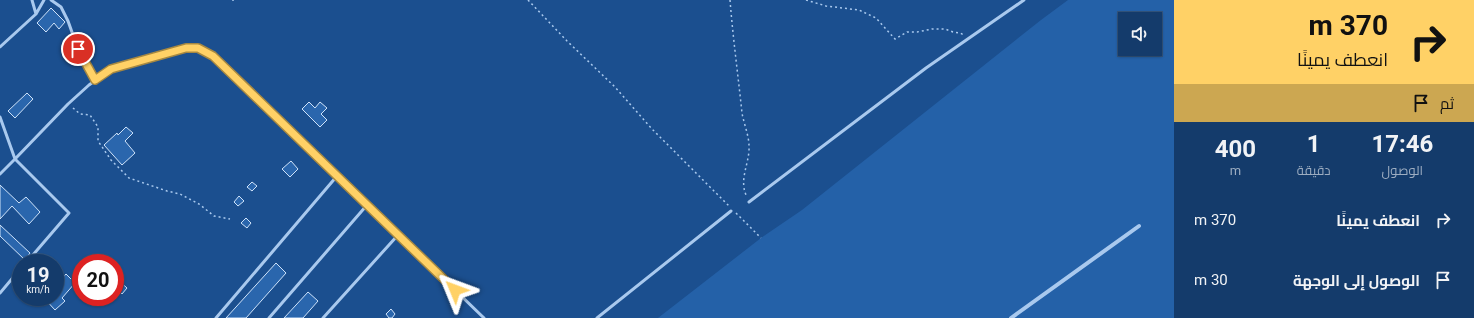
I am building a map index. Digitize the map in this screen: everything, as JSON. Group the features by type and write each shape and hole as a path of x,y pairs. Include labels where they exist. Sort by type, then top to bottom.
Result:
{"street":[{"path":"1011,318 1139,226"}],"lane":[{"path":"32,0 36,14"},
{"path":"0,47 36,14 44,0"},
{"path":"51,0 61,7 68,21 78,49 95,80"},
{"path":"749,202 926,68 1023,0"},
{"path":"0,174 68,104 95,80 111,69 186,48 198,48 213,56 484,318"},
{"path":"0,117 15,159 69,213 34,254"},
{"path":"216,318 337,176"},
{"path":"269,318 367,205"},
{"path":"597,318 731,211"},
{"path":"323,318 398,235"},
{"path":"0,293 12,279"}],"path":[{"path":"528,0 567,41 615,87 652,129 761,238"},
{"path":"730,0 734,52 744,124 749,147 744,172 744,192 749,202"},
{"path":"806,0 826,6 859,10 876,18 896,39 907,32 945,29 960,33 968,38"},
{"path":"68,104 80,114 90,115 98,127 98,141 111,160 128,178 180,194 199,204 214,216 230,219"}],"shaded area":[{"path":"1068,0 1174,0 1174,318 658,318 761,238 802,210"}],"building":[{"path":"51,8 65,22 59,29 54,23 46,32 37,23"},
{"path":"27,93 33,99 15,118 8,111"},
{"path":"309,102 315,108 320,102 327,108 321,114 327,120 320,127 302,109"},
{"path":"126,127 133,133 125,141 135,153 122,165 104,145"},
{"path":"291,161 298,169 290,177 282,169"},
{"path":"252,182 257,186 252,191 247,187"},
{"path":"0,185 19,203 26,197 40,212 29,224 12,206 0,219"},
{"path":"239,196 244,201 238,206 234,202"},
{"path":"246,218 251,223 247,228 241,223"},
{"path":"0,225 30,253 19,254 0,236"},
{"path":"276,263 286,273 246,318 226,318"},
{"path":"66,274 72,280 72,286 64,296 64,276"},
{"path":"308,292 318,301 303,318 284,318"},
{"path":"51,306 59,306 55,310"},
{"path":"391,309 395,314 392,318 389,318 386,314"}],"route":[{"path":"78,49 95,80 111,69 186,48 198,48 213,56 455,290"}]}
